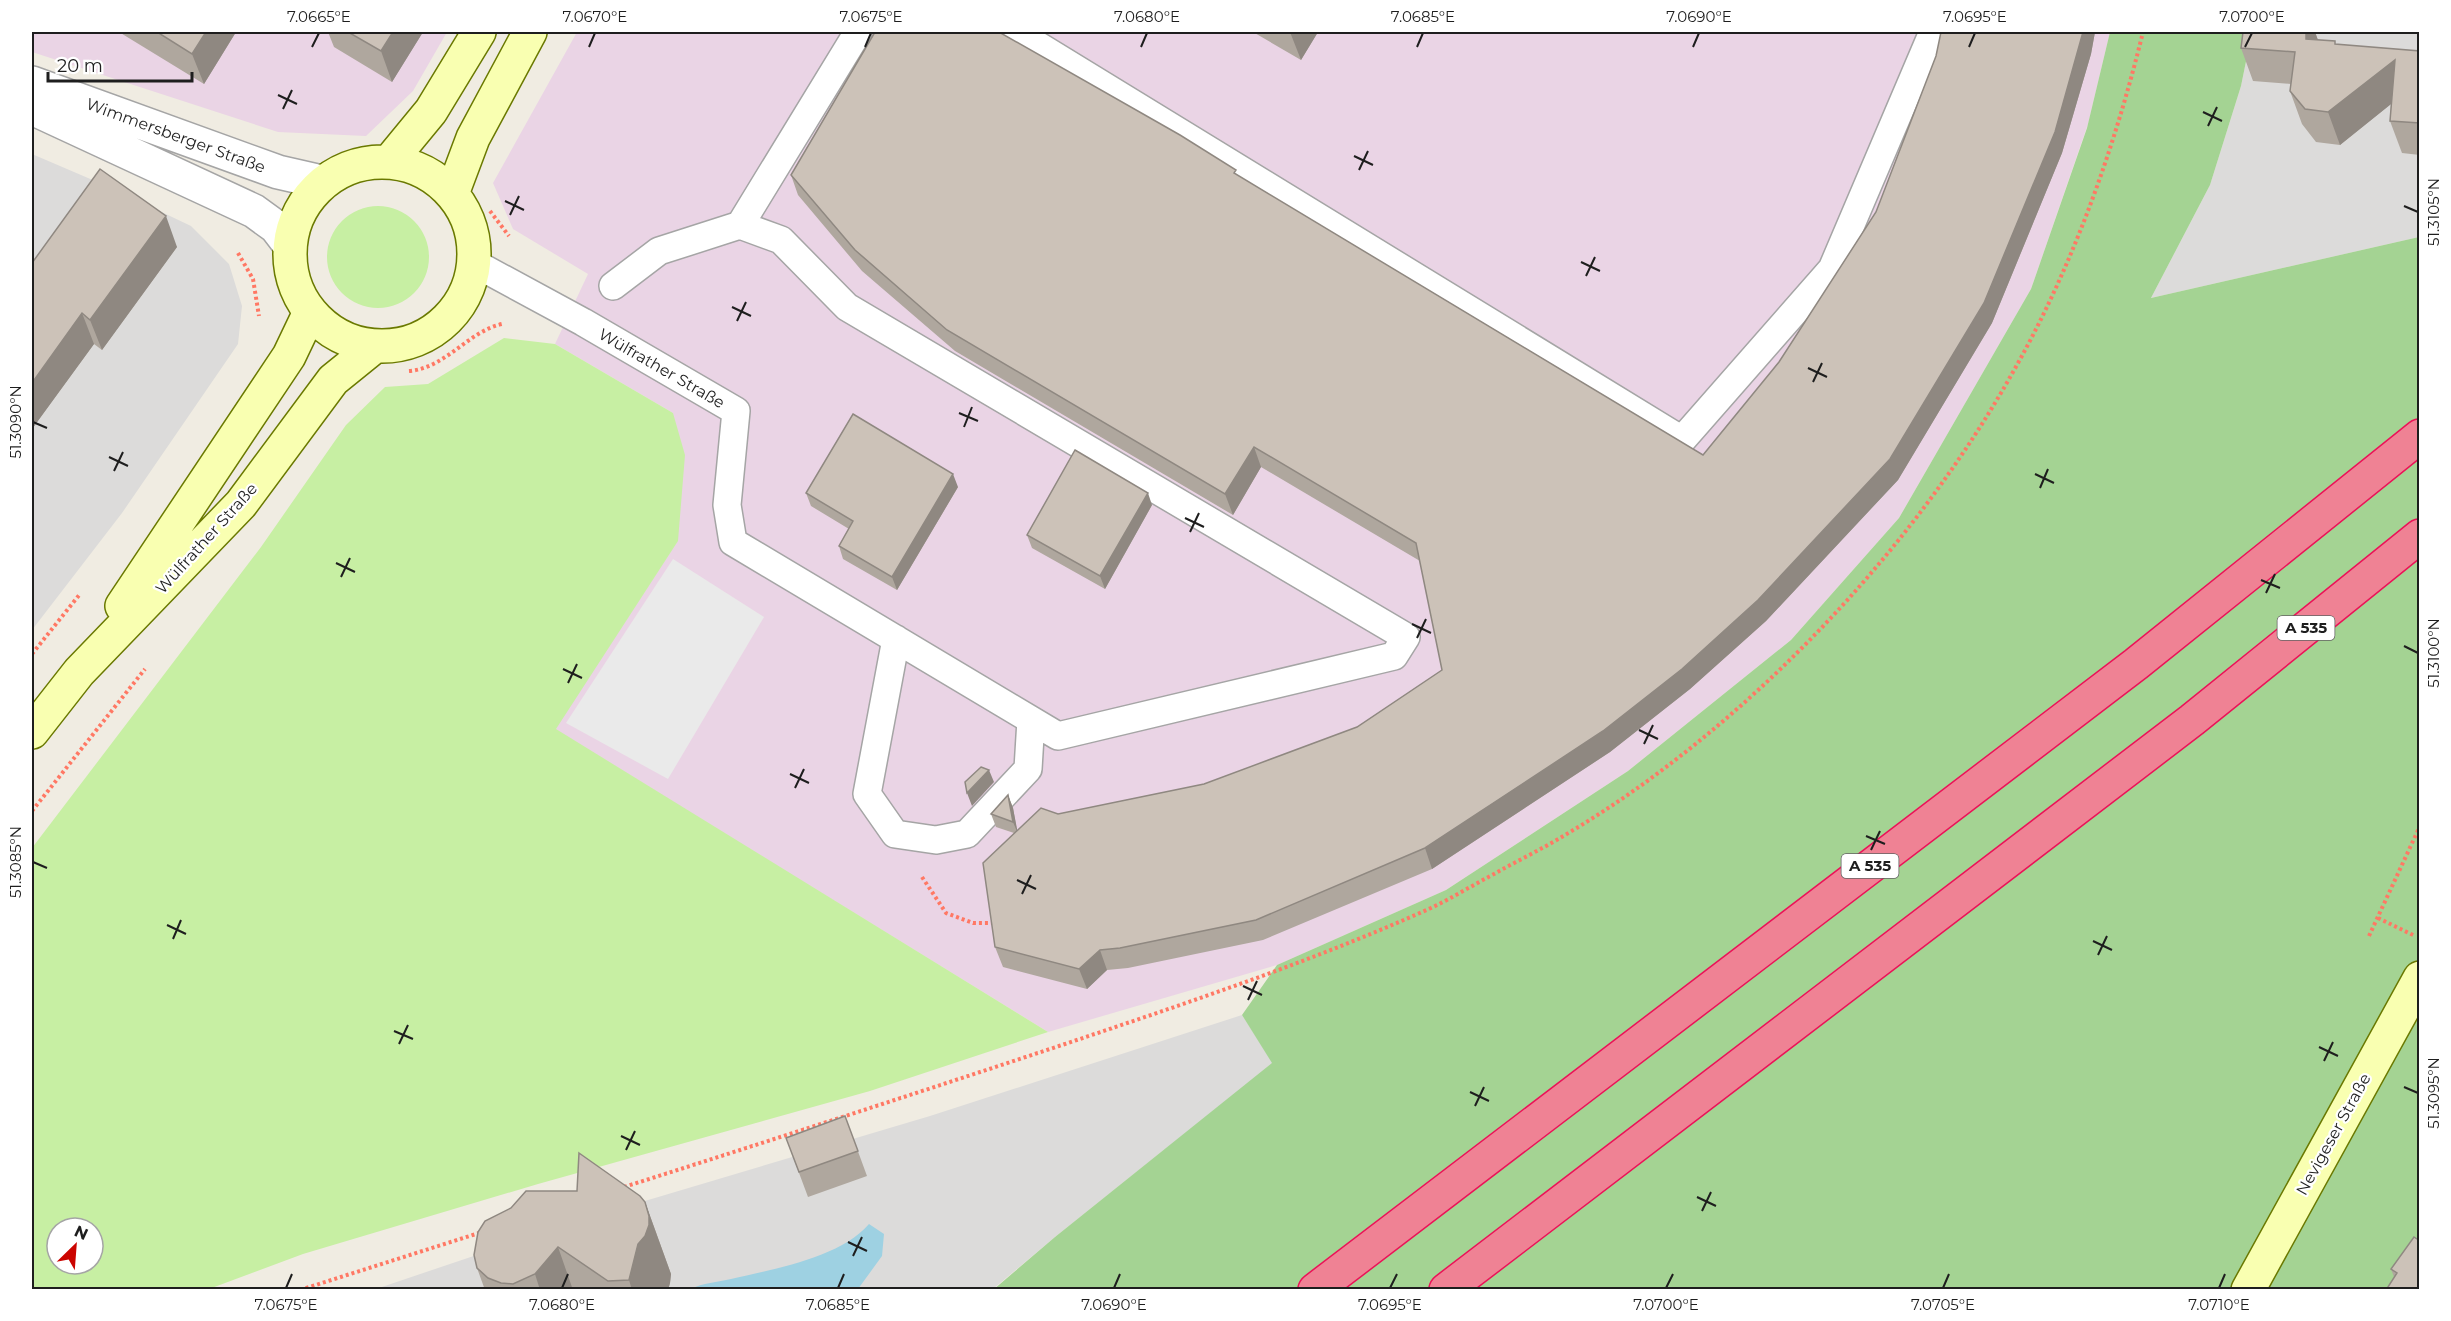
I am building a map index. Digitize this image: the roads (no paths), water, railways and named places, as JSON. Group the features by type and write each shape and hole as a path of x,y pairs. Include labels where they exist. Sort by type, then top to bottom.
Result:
{"highway":[{"name":"A 535","path":"1315,1290 2136,664 2420,435"},
{"name":"A 535","path":"1446,1290 2192,720 2420,536"}],"main road":[{"path":"389,162 431,111 479,32"},
{"path":"452,194 473,138 530,32"},
{"path":"389,162 425,172 452,194 472,225 474,263 466,297 440,326 410,344 375,346 338,337 310,312 291,282 289,244 297,210 322,182 353,164 389,162"},
{"name":"Wülfrather Straße","path":"32,732 79,672 289,356 310,312"},
{"name":"Wülfrather Straße","path":"79,672 241,504 333,380 375,346"},
{"name":"Nevigeser Straße","path":"2248,1290 2420,978"}],"street":[{"name":"Wimmersberger Straße","path":"32,87 278,172 322,182"},
{"name":"Wimmersberger Straße","path":"32,87 254,211 276,227 289,244"}],"lane":[{"path":"740,225 858,32"},
{"path":"1016,32 1682,440 1832,269 1933,32"},
{"path":"613,286 659,251 740,225 781,240 847,307 1406,637 1394,656 1058,736 896,639 867,794 895,834 936,840 967,834 1028,769 1031,720"},
{"name":"Wülfrather Straße","path":"474,263 583,322 736,411 727,505 733,542 896,639"}],"water":[{"path":"869,1224 884,1234 882,1256 858,1289 691,1289 824,1254 856,1236"}]}
